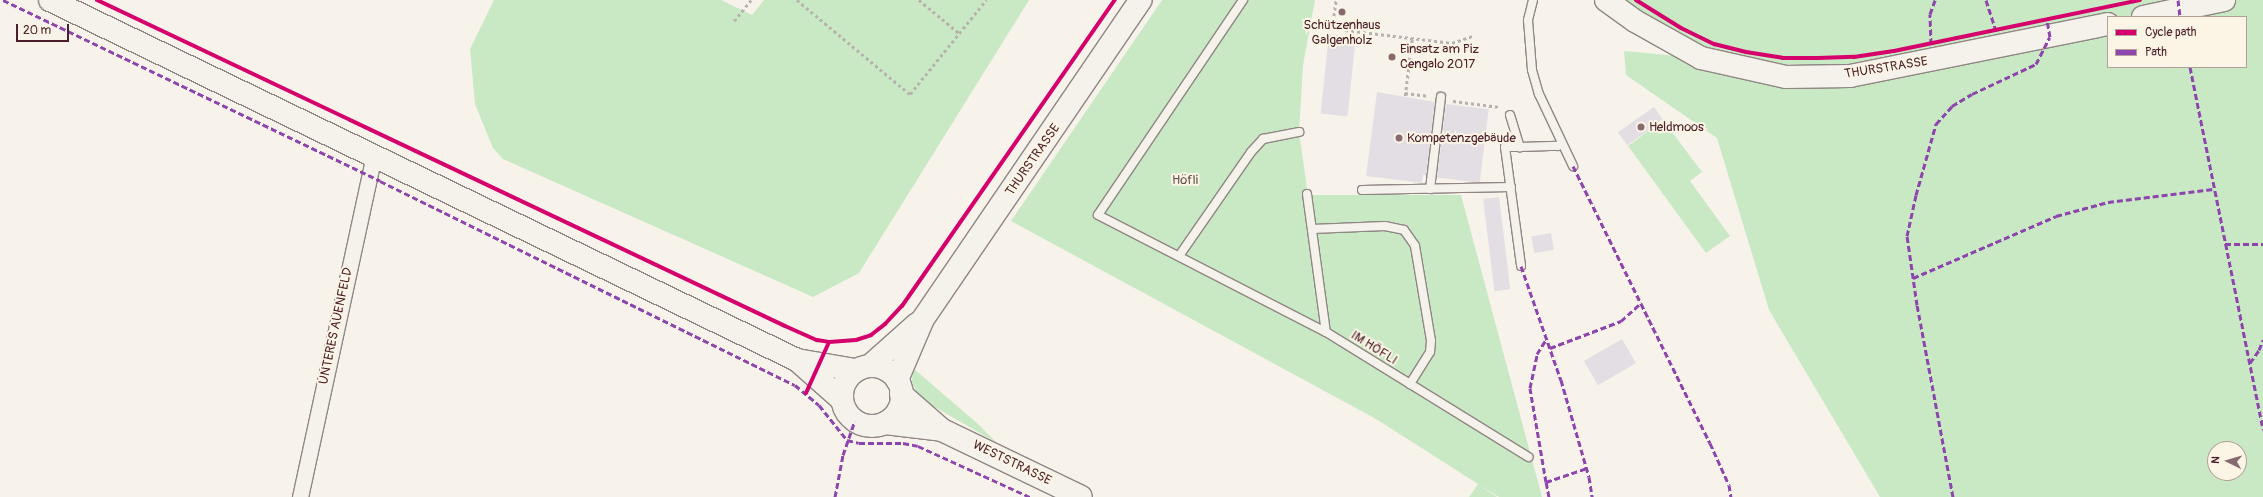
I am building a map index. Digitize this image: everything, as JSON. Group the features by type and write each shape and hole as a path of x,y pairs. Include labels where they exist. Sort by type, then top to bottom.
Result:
{"main road":[{"path":"50,0 797,360 842,400"},
{"name":"THURSTRASSE","path":"899,387 923,320 1141,0"},
{"name":"THURSTRASSE","path":"1606,0 1635,21 1702,58 1786,77 1850,76 2107,24"},
{"path":"2148,16 2224,0"},
{"name":"THURSTRASSE","path":"863,368 923,320"},
{"name":"WESTSTRASSE","path":"797,360 863,368 887,369 899,387 942,430"},
{"path":"863,368 844,383 842,400 845,409 855,421 871,426 885,423 897,413 899,387"},
{"name":"WESTSTRASSE","path":"885,423 942,430 1081,497"}],"street":[{"name":"UNTERES AUENFELD","path":"300,497 374,155"}],"lane":[{"name":"IM HÖFLI","path":"1243,0 1098,215 1326,332 1528,458"},
{"path":"1533,0 1528,20 1532,70 1539,94 1573,166"},
{"path":"1430,189 1441,98"},
{"path":"1509,112 1520,147"},
{"path":"1180,256 1251,152 1263,139 1299,132"},
{"path":"1521,266 1505,147 1558,146 1562,144"},
{"path":"1362,190 1511,187"},
{"path":"1308,194 1326,332"},
{"path":"1312,229 1385,226 1404,230 1416,246 1432,341 1430,352 1410,384"}],"path":[{"path":"734,21 751,0"},
{"path":"798,0 910,94 986,0"},
{"path":"919,0 959,33"},
{"path":"1311,24 1333,28 1336,0"},
{"path":"1345,30 1452,44 1472,36"},
{"path":"1412,39 1405,95 1441,98 1509,112"}],"green space":[{"path":"494,0 721,0 752,15 764,0 1029,0 859,273 813,297 503,159 493,148 475,104 470,49"},
{"name":"Höfli","path":"1162,0 1315,0 1303,65 1299,132 1308,195 1461,195 1542,497 1499,497 1479,485 1497,497 1469,497 1478,484 1376,419 1011,221"},
{"path":"1606,0 2263,0 2263,497 1880,497 1769,310 1717,138 1626,75 1624,51 1700,58"},
{"path":"1663,120 1702,172 1690,181 1730,236 1706,253 1628,146"},
{"path":"913,368 977,423 997,443 921,399 912,383"}],"building":[{"path":"1329,34 1356,37 1347,116 1321,114"},
{"name":"Kompetenzgebäude","path":"1377,92 1435,102 1426,175 1423,175 1422,183 1366,176"},
{"path":"1446,104 1489,109 1480,183 1437,177"},
{"name":"Heldmoos","path":"1654,107 1663,120 1627,145 1618,132"},
{"path":"1499,197 1510,289 1494,291 1483,199"},
{"path":"1551,233 1554,250 1534,253 1531,236"},
{"path":"1622,339 1636,363 1598,385 1584,361"}],"marked path":[{"path":"3,0 380,181 795,385 819,405 847,440 859,443 903,443 918,446 1030,497"},
{"path":"1931,44 1930,14 1935,0"},
{"path":"1986,0 1996,31"},
{"path":"2178,0 2180,16"},
{"path":"1953,497 1917,305 1907,236 1916,195 1936,124 1952,106 1972,94 2036,64 2050,37 2047,20"},
{"path":"2190,68 2263,430"},
{"path":"1573,166 1710,443 1729,485 1731,497"},
{"path":"1913,278 2056,216 2108,202 2213,189"},
{"path":"2225,244 2263,244"},
{"path":"1521,266 1561,380 1589,477 1592,497"},
{"path":"1550,348 1621,321 1641,303"},
{"path":"1546,482 1530,388 1537,354 1547,338"},
{"path":"2250,363 2259,350 2263,340"},
{"path":"835,497 843,455 855,421"},
{"path":"1549,497 1546,482 1587,468"}],"cycle path":[{"path":"97,0 785,326 817,340 829,342 856,340 871,335 885,324 902,306 1115,0"},
{"path":"1636,0 1681,28 1714,44 1746,52 1783,58 1854,57 1894,51 2140,0"},
{"path":"806,393 829,342"}],"place":[{"name":"Schützenhaus Galgenholz","path":"1342,12"},
{"name":"Einsatz am Piz Cengalo 2017","path":"1392,57"},
{"name":"Heldmoos","path":"1641,127"},
{"name":"Kompetenzgebäude","path":"1399,138"}]}
